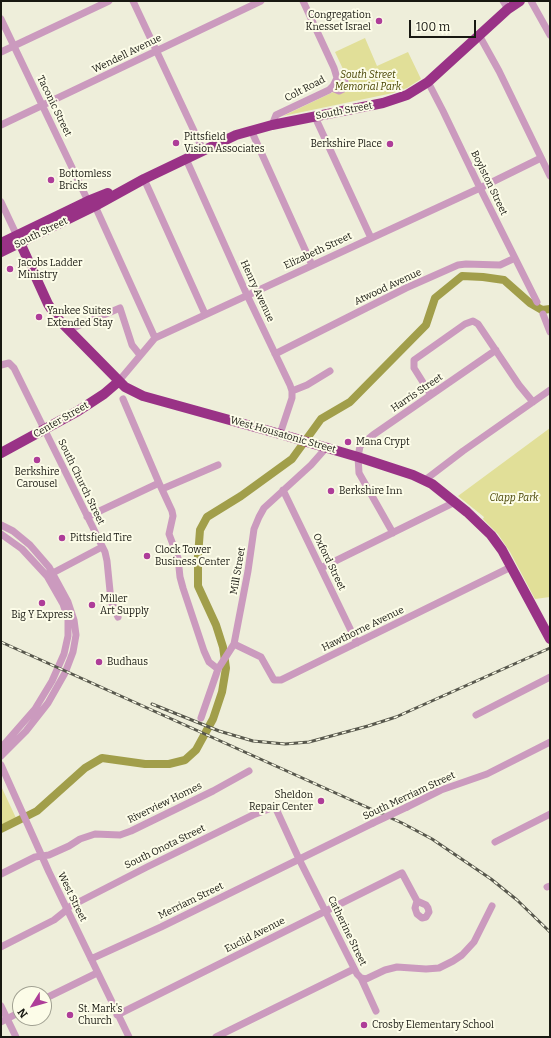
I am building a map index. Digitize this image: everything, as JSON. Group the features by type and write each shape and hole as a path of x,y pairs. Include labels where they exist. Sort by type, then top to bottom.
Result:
{"highway":[{"name":"South Street","path":"1,252 19,239 236,135 272,125 390,102 408,95 428,82 479,35 505,5 520,1"},
{"name":"South Street","path":"1,243 19,239"},
{"name":"West Housatonic Street","path":"19,239 48,304 57,318 118,382 129,390 143,396 358,457 413,474 425,480 438,488 455,502 491,535 502,550 550,639"},
{"name":"Center Street","path":"1,453 95,401 118,382"}],"street":[{"path":"1,52 109,1"},
{"path":"133,1 203,150"},
{"name":"Wendell Avenue","path":"1,125 261,1"},
{"name":"Colt Road","path":"272,125 276,115 332,88 337,78 334,68 303,1"},
{"path":"531,1 550,35"},
{"name":"Taconic Street","path":"1,19 42,105 92,203 155,338"},
{"path":"479,35 499,71 550,176"},
{"path":"332,88 340,91 345,88 344,82 337,78"},
{"name":"Boylston Street","path":"428,82 537,302"},
{"path":"316,117 371,238"},
{"path":"251,130 312,265"},
{"name":"Elizabeth Street","path":"118,382 155,338 480,188 541,158"},
{"name":"Henry Avenue","path":"186,159 292,391"},
{"path":"144,179 205,314"},
{"path":"1,202 19,239"},
{"name":"Atwood Avenue","path":"275,354 406,288 458,266 466,264 500,265 514,258"},
{"path":"68,330 120,308 130,333 132,344 140,355"},
{"path":"543,314 549,330"},
{"path":"431,395 415,369 413,364 414,360 469,322 476,322 519,385 533,402"},
{"name":"Harris Street","path":"358,457 360,446 364,441 496,350"},
{"name":"South Church Street","path":"1,365 9,362 14,368 102,547 107,561 111,602 118,617"},
{"path":"280,434 292,398 292,391 307,385 330,371"},
{"path":"425,480 550,390"},
{"path":"123,399 172,511 173,516 169,534 178,558 183,588 204,651 209,662 218,668"},
{"name":"Mill Street","path":"200,718 218,668 232,647 248,571 254,529 262,512 283,490 311,465 323,447"},
{"path":"358,457 359,473 393,533"},
{"path":"87,517 160,486 218,465"},
{"name":"Oxford Street","path":"283,490 357,643"},
{"path":"321,568 455,502"},
{"path":"1,525 12,531 41,556 65,609 68,627 68,640 61,662 50,686 36,708 1,748"},
{"path":"1,534 22,549 50,575 68,602 74,620 76,635 73,652 65,673 48,703 26,731 1,756"},
{"path":"50,575 102,547"},
{"name":"Hawthorne Avenue","path":"232,647 261,657 271,676 274,680 278,681 511,567"},
{"path":"476,715 550,677"},
{"path":"1,740 7,738 16,731"},
{"name":"South Merriam Street","path":"299,859 441,790 487,774 550,742"},
{"name":"West Street","path":"1,765 97,973 129,1037"},
{"name":"Riverview Homes","path":"1,874 34,858 51,854 80,839 95,834 120,835 131,832 213,791 249,771"},
{"name":"Catherine Street","path":"274,807 354,969 361,978 376,1012"},
{"name":"South Onota Street","path":"1,947 54,920 67,908 147,867 274,807"},
{"path":"495,842 550,814"},
{"name":"Merriam Street","path":"91,959 161,927 299,859"},
{"name":"Euclid Avenue","path":"118,1015 402,873 417,901"},
{"path":"361,978 366,979 385,970 397,967 426,969 438,968 453,961 462,955 474,942 492,906"},
{"path":"216,1037 354,969"},
{"path":"52,996 97,973"},
{"path":"1,1006 4,1020 16,1037"}],"green space":[{"name":"South Street Memorial Park","path":"365,38 377,66 408,52 421,79 407,88 393,93 283,116 350,84 335,52"},
{"name":"Clapp Park","path":"550,428 550,597 535,599 510,552 498,534 483,519 484,517 458,496"},
{"path":"1,786 16,818 1,825"}],"waterway":[{"path":"1,829 37,811 85,768 102,758 145,764 169,764 185,760 196,750 213,719 222,692 226,668 223,647 216,625 198,586 200,530 207,517 241,496 292,459 321,419 350,402 426,325 435,298 462,276 483,277 504,280 530,303 542,310 550,309"}],"railway":[{"path":"1,642 402,823 432,839 491,879 517,900 550,932"},
{"path":"152,704 219,731 253,741 285,744 309,742 396,717 550,648"}],"place":[{"name":"Congregation Knesset Israel","path":"379,21"},
{"name":"Pittsfield Vision Associates","path":"176,143"},
{"name":"Berkshire Place","path":"390,144"},
{"name":"Bottomless Bricks","path":"51,180"},
{"name":"Jacobs Ladder Ministry","path":"10,269"},
{"name":"Yankee Suites Extended Stay","path":"39,317"},
{"name":"Mana Crypt","path":"348,442"},
{"name":"Berkshire Carousel","path":"37,460"},
{"name":"Berkshire Inn","path":"331,491"},
{"name":"Pittsfield Tire","path":"62,538"},
{"name":"Clock Tower Business Center","path":"147,556"},
{"name":"Big Y Express","path":"42,603"},
{"name":"Miller Art Supply","path":"92,605"},
{"name":"Budhaus","path":"99,662"},
{"name":"Sheldon Repair Center","path":"321,801"},
{"name":"St. Mark's Church","path":"70,1015"},
{"name":"Crosby Elementary School","path":"364,1025"}]}
